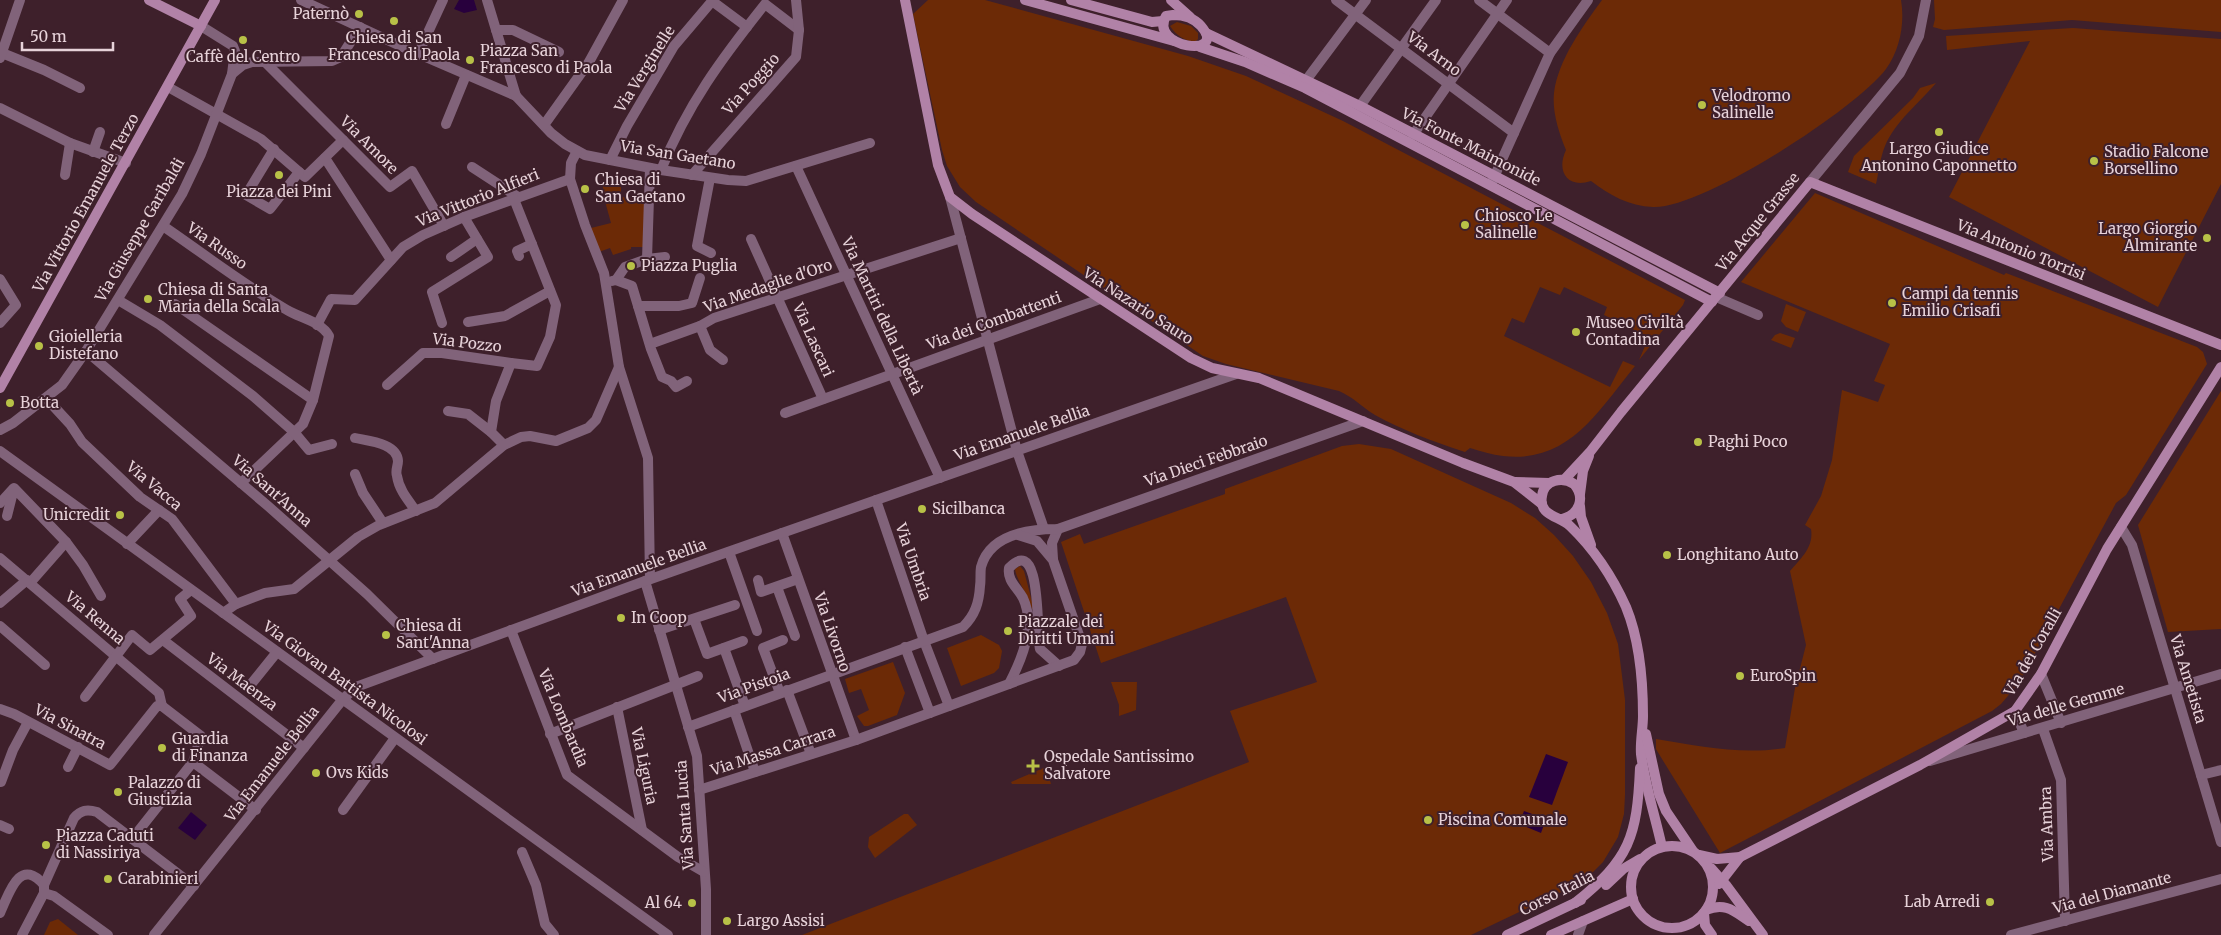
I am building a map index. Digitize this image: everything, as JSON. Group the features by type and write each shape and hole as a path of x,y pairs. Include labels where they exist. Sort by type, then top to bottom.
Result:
{"street":[{"path":"20,0 1,56 44,70 80,88"},
{"path":"150,0 199,29"},
{"name":"Via Vittorio Emanuele Terzo","path":"0,388 3,376 126,163 215,0"},
{"path":"301,0 314,2 360,27 465,78 516,96"},
{"path":"418,54 443,0"},
{"path":"487,0 516,96"},
{"path":"544,125 589,62 623,0"},
{"path":"712,0 747,27"},
{"name":"Via Verginelle","path":"610,160 627,126 674,46 712,0"},
{"name":"Via Poggio","path":"692,175 796,57 799,30 796,0"},
{"path":"905,0 938,165 950,197 1017,451 1044,529"},
{"path":"1025,0 1174,41"},
{"path":"1071,0 1152,22 1182,15 1190,18"},
{"path":"1171,0 1164,18 1164,31 1174,41"},
{"name":"Via Fonte Maimonide","path":"1171,0 1190,18 1200,24 1206,33 1308,79 1413,135 1492,181"},
{"name":"Via Arno","path":"1336,0 1514,133"},
{"path":"1308,79 1366,0"},
{"path":"1360,106 1436,0"},
{"path":"1479,0 1550,52"},
{"path":"1413,135 1447,83 1506,0"},
{"path":"1492,181 1550,52 1588,0"},
{"name":"Via Acque Grasse","path":"1564,480 1590,452 1900,73 1919,36 1926,0"},
{"path":"648,257 655,169 719,62 765,4 799,30"},
{"path":"232,74 243,65 264,61 332,61 341,57 360,27"},
{"name":"Via Giuseppe Garibaldi","path":"0,430 14,423 62,385 86,351 163,226 197,162 218,115 232,74 236,51 233,46 199,29"},
{"path":"496,30 513,30 559,52"},
{"path":"1200,47 1206,43 1208,38 1206,33"},
{"name":"Via Fonte Maimonide","path":"1174,41 1184,45 1200,47 1245,62 1305,88 1492,181 1716,297 1758,315"},
{"name":"Via Amore","path":"264,61 390,187 412,171 444,226"},
{"path":"446,124 465,78"},
{"path":"168,86 261,139 305,177 343,140"},
{"name":"Via San Gaetano","path":"516,96 565,144 586,156 710,178 746,181 870,143"},
{"path":"0,108 70,143 126,163"},
{"path":"93,152 100,132"},
{"path":"65,176 70,143"},
{"path":"274,149 246,196 270,209 298,172"},
{"path":"570,179 571,163 577,151"},
{"path":"325,158 391,260"},
{"name":"Via Martiri della Libertà","path":"796,166 940,478"},
{"path":"468,322 505,316 550,291 516,198 472,167"},
{"path":"710,178 697,246 711,253"},
{"name":"Via Vittorio Alfieri","path":"317,325 331,299 356,300 403,246 464,217 570,179"},
{"name":"Via Santa Lucia","path":"570,179 611,281 619,367 648,458 647,580 659,630 697,756 706,935"},
{"name":"Via Antonio Torrisi","path":"1810,182 2221,345"},
{"name":"Via Nazario Sauro","path":"950,197 972,214 1191,358 1212,368 1259,378 1463,463 1514,482"},
{"path":"442,323 432,292 488,257 464,217"},
{"name":"Via Russo","path":"163,226 256,291 290,312 317,325"},
{"name":"Via Medaglie d'Oro","path":"650,344 700,326 714,318 961,238"},
{"path":"451,258 477,239"},
{"name":"Via Lascari","path":"751,239 823,399"},
{"path":"519,256 517,251 532,244"},
{"path":"665,257 648,257 625,266 611,281 632,286 656,364 665,380 671,381 676,387 687,381"},
{"path":"638,306 679,306 692,303 700,278"},
{"path":"0,279 16,305 0,323"},
{"name":"Via Pozzo","path":"387,385 423,353 442,353 537,366 550,337 556,305 550,291"},
{"name":"Via dei Combattenti","path":"786,413 1100,299"},
{"path":"118,300 161,326 253,396 294,432 309,450 332,444"},
{"path":"175,304 313,400"},
{"path":"242,483 303,424 313,400 329,336 326,330 317,325"},
{"path":"700,326 710,350 723,360"},
{"name":"Via Sant'Anna","path":"86,351 242,483 368,594 433,659"},
{"path":"491,432 496,402 511,363"},
{"name":"Via dei Coralli","path":"1740,857 1920,765 2015,711 2041,674 2120,527 2221,366"},
{"path":"223,613 236,604 265,593 294,589 358,537 384,523 435,503 504,445 521,437 530,436 556,441 588,428 596,420 619,367"},
{"name":"Via Emanuele Bellia","path":"154,935 343,699 356,687 647,580 1236,374"},
{"name":"Via Vacca","path":"46,398 70,424 82,442 140,497 172,519 236,604"},
{"path":"448,411 468,414 504,445"},
{"name":"Via Dieci Febbraio","path":"1013,535 1044,529 1058,529 1363,421"},
{"path":"355,438 380,444 396,453 398,460 396,475 402,493 416,511"},
{"path":"1575,903 1604,878 1626,848 1638,809 1643,716 1641,666 1632,625 1621,598 1594,553 1585,530 1580,506 1583,471 1590,452"},
{"name":"Via Giovan Battista Nicolosi","path":"3,453 668,935"},
{"path":"354,474 384,523"},
{"path":"1514,482 1549,483 1564,480 1574,484 1580,494"},
{"path":"1514,482 1542,504 1551,516 1562,519 1594,553"},
{"path":"1542,504 1543,492 1549,483"},
{"path":"0,503 14,488"},
{"path":"7,516 14,488"},
{"path":"14,488 66,542 84,566 101,596"},
{"name":"Via Umbria","path":"876,500 922,637 949,706"},
{"path":"1562,519 1573,515 1580,506"},
{"path":"128,544 159,510"},
{"name":"Via Ametista","path":"2120,527 2132,544 2221,842"},
{"path":"1054,560 1052,543 1058,529"},
{"name":"Via Livorno","path":"782,533 856,740"},
{"path":"1013,535 1037,541 1054,560"},
{"name":"Via Pistoia","path":"688,727 905,647 922,637 963,627 973,617 978,604 981,568 986,555 994,546 1013,535"},
{"path":"0,603 28,582 66,542"},
{"path":"729,552 757,631"},
{"name":"Via Renna","path":"0,558 159,693 162,706"},
{"path":"1009,684 1022,658 1027,640 1025,606 1008,574 1008,568 1018,560 1024,560 1028,563 1033,580 1038,606 1040,649 1059,666"},
{"name":"Via Massa Carrara","path":"699,790 856,740 1074,660 1082,644 1054,560"},
{"path":"758,580 761,592 798,579"},
{"path":"776,586 795,636"},
{"path":"85,697 132,635 150,650 191,616 180,599 192,590"},
{"path":"659,630 735,605"},
{"path":"694,619 707,654 743,641"},
{"path":"0,626 45,664"},
{"name":"Via Lombardia","path":"510,630 567,775 678,856 704,872"},
{"name":"Via Maenza","path":"163,640 304,748"},
{"path":"783,640 763,648 811,754"},
{"path":"905,647 930,713"},
{"path":"724,648 745,706"},
{"path":"252,684 277,652"},
{"path":"2041,674 2061,723"},
{"name":"Via delle Gemme","path":"1920,765 2221,674"},
{"path":"550,734 698,676"},
{"name":"Via Sinatra","path":"0,709 78,747 110,765 157,706 162,706"},
{"path":"132,838 193,762 200,742 201,736 162,706"},
{"name":"Via Liguria","path":"617,708 642,830"},
{"path":"734,710 755,772"},
{"path":"2015,711 2024,733"},
{"path":"1643,716 1658,794 1666,812 1699,856 1713,880 1705,925 1712,935"},
{"path":"2,782 13,750 28,722"},
{"name":"Via Ambra","path":"2042,729 2061,780 2065,921"},
{"path":"344,810 395,738"},
{"path":"68,767 78,747"},
{"path":"1641,752 1662,847"},
{"path":"193,762 256,810"},
{"path":"2201,775 2221,770"},
{"path":"22,935 74,818 78,813 88,809 97,812 194,886"},
{"path":"1676,935 1646,918 1638,910 1633,899 1632,877 1643,858 1662,847 1683,847 1699,856 1721,879 1761,931"},
{"path":"522,852 536,886 545,924 554,935"},
{"path":"1699,856 1717,859 1740,857"},
{"path":"1656,924 1668,928 1681,927 1694,922 1707,908 1721,879 1740,857"},
{"name":"Corso Italia","path":"1507,935 1598,891 1623,868 1643,858"},
{"path":"0,913 17,878 24,874 31,874 44,889 108,935"},
{"name":"Via del Diamante","path":"2011,935 2221,879"},
{"path":"1551,935 1633,899"},
{"path":"1707,908 1722,905 1731,908 1761,931"},
{"path":"1578,935 1583,921"}],"shaded area":[{"path":"459,0 474,0 477,10 464,13 454,9"},
{"path":"928,0 985,0 1188,56 1246,76 1343,121 1685,300 1683,305 1639,360 1649,337 1604,315 1607,307 1564,287 1560,295 1540,287 1524,323 1512,318 1504,336 1610,387 1623,361 1635,366 1595,416 1580,430 1564,443 1546,452 1526,456 1503,456 1470,448 1465,452 1396,426 1375,415 1339,391 1226,364 1203,356 976,202 960,187 947,166 942,150 913,14"},
{"name":"Velodromo Salinelle","path":"1602,0 1901,0 1902,27 1895,53 1886,69 1844,108 1777,154 1740,175 1706,192 1676,203 1653,207 1620,199 1591,181 1583,183 1570,180 1563,171 1563,158 1566,150 1555,115 1554,93 1556,81 1572,44"},
{"path":"1934,0 2221,0 2221,32 2072,20 1944,30 1933,27 1935,19"},
{"path":"1177,22 1191,26 1198,33 1198,39 1195,42 1178,35 1170,26"},
{"name":"Stadio Falcone Borsellino","path":"2073,28 2221,39 2221,184 2158,307 1949,197 2030,41 1947,50 1946,36"},
{"path":"1936,83 1889,137 1882,155 1876,184 1848,172 1854,156 1913,98 1920,88"},
{"path":"603,182 610,182 611,187 621,187 621,197 646,198 643,247 631,247 631,249 613,255 610,248 599,252 591,228 611,223 603,194"},
{"path":"1815,193 2004,275 2006,273 2197,347 2203,352 2207,364 2126,495 2116,503 2019,683 2001,704 1992,711 1720,853 1656,749 1656,739 1736,750 1752,751 1785,748 1795,688 1806,645 1790,571 1806,552 1811,541 1811,529 1805,525 1821,496 1832,460 1842,390 1878,402 1885,385 1874,381 1890,344 1741,282"},
{"path":"1786,304 1806,312 1798,332 1786,327 1781,321"},
{"path":"1780,333 1795,338 1791,348 1771,340"},
{"path":"2221,391 2221,629 2168,632 2138,525"},
{"path":"1359,444 1391,449 1511,503 1535,518 1573,556 1591,582 1607,613 1618,644 1625,700 1624,814 1618,837 1603,862 1584,881 1471,935 802,935 1249,762 1230,711 1317,682 1286,597 1101,663 1061,542 1080,534 1084,544 1225,494 1225,489 1342,446"},
{"path":"1020,566 1024,571 1034,609 1032,609 1016,573 1015,569"},
{"path":"981,635 999,645 1002,651 999,668 994,673 961,686 947,648"},
{"path":"893,662 905,693 897,715 864,726 857,716 869,710 861,689 849,693 845,679"},
{"path":"1111,682 1137,682 1136,710 1119,716 1119,705"},
{"path":"1546,754 1568,762 1552,805 1529,797"},
{"path":"1046,767 1051,784 1012,784 1011,782"},
{"path":"1524,811 1546,819 1541,833 1519,824"},
{"path":"191,812 207,825 195,840 178,828"},
{"path":"904,814 908,814 917,825 875,858 868,847 869,837"},
{"path":"58,919 78,935 44,935 50,922"}],"place":[{"name":"Paternò","path":"359,14"},
{"name":"Chiesa di San Francesco di Paola","path":"394,21"},
{"name":"Caffè del Centro","path":"243,40"},
{"name":"Piazza San Francesco di Paola","path":"470,60"},
{"name":"Velodromo Salinelle","path":"1702,105"},
{"name":"Largo Giudice Antonino Caponnetto","path":"1939,132"},
{"name":"Stadio Falcone Borsellino","path":"2094,161"},
{"name":"Piazza dei Pini","path":"279,175"},
{"name":"Chiesa di San Gaetano","path":"585,189"},
{"name":"Chiosco Le Salinelle","path":"1465,225"},
{"name":"Largo Giorgio Almirante","path":"2207,238"},
{"name":"Piazza Puglia","path":"631,266"},
{"name":"Chiesa di Santa Maria della Scala","path":"148,299"},
{"name":"Campi da tennis Emilio Crisafi","path":"1892,303"},
{"name":"Museo Civiltà Contadina","path":"1576,332"},
{"name":"Gioielleria Distefano","path":"39,346"},
{"name":"Botta","path":"10,403"},
{"name":"Paghi Poco","path":"1698,442"},
{"name":"Sicilbanca","path":"922,509"},
{"name":"Unicredit","path":"120,515"},
{"name":"Longhitano Auto","path":"1667,555"},
{"name":"In Coop","path":"621,618"},
{"name":"Piazzale dei Diritti Umani","path":"1008,631"},
{"name":"Chiesa di Sant'Anna","path":"386,635"},
{"name":"EuroSpin","path":"1740,676"},
{"name":"Guardia di Finanza","path":"162,748"},
{"name":"Ospedale Santissimo Salvatore","path":"1033,766"},
{"name":"Ovs Kids","path":"316,773"},
{"name":"Palazzo di Giustizia","path":"118,792"},
{"name":"Piscina Comunale","path":"1428,820"},
{"name":"Piazza Caduti di Nassiriya","path":"46,845"},
{"name":"Carabinieri","path":"108,879"},
{"name":"Lab Arredi","path":"1990,902"},
{"name":"Al 64","path":"692,903"},
{"name":"Largo Assisi","path":"727,921"}]}
